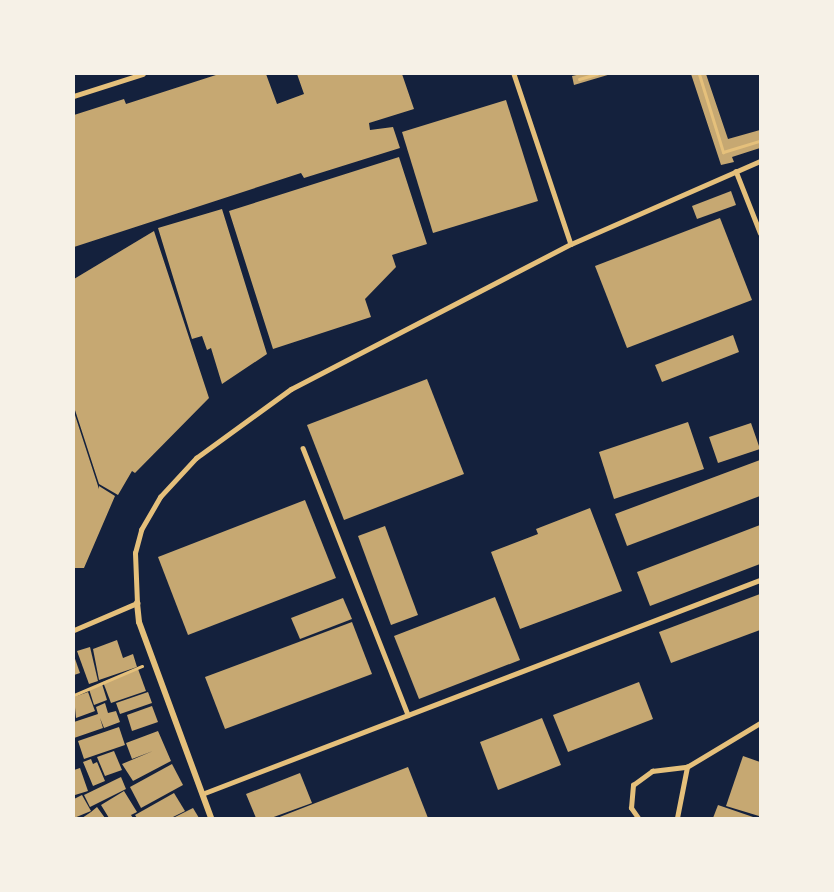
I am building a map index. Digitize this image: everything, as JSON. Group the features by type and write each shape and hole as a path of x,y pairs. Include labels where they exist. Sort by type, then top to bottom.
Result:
{"street":[{"path":"137,603 139,622 211,819"}],"lane":[{"path":"74,96 143,74"},
{"path":"514,74 571,244"},
{"path":"74,630 137,603 135,553 141,530 160,497 196,458 291,389 571,244 760,161"},
{"path":"736,171 760,232"},
{"path":"303,448 408,715"},
{"path":"202,794 760,580"},
{"path":"638,819 631,808 633,785 652,771 687,768 760,723"},
{"path":"677,819 687,768"}],"path":[{"path":"579,79 597,74"},
{"path":"699,74 723,152 760,141"},
{"path":"74,695 142,666"}],"building":[{"path":"219,74 266,74 277,104 304,94 297,74 402,74 414,109 369,123 370,130 393,127 400,148 304,178 301,173 74,247 74,115 124,99 126,104"},
{"path":"611,74 574,85 572,76"},
{"path":"691,74 706,74 728,139 760,130 760,148 732,157 734,162 721,165"},
{"path":"506,100 538,201 433,233 402,132"},
{"path":"399,157 427,244 392,255 396,267 365,299 371,317 273,349 229,211"},
{"path":"731,191 736,205 697,219 692,206"},
{"path":"222,209 267,354 222,384 211,348 207,350 202,336 192,339 158,228"},
{"path":"720,218 752,300 627,348 595,266"},
{"path":"154,231 209,398 135,473 132,471 118,495 99,484 74,407 74,279"},
{"path":"733,335 739,352 662,382 655,365"},
{"path":"427,379 464,474 344,520 307,425"},
{"path":"74,412 99,489 99,486 115,496 84,568 74,568"},
{"path":"688,422 704,469 614,499 599,452"},
{"path":"751,423 760,449 718,463 709,437"},
{"path":"760,460 760,496 627,546 615,514"},
{"path":"305,500 336,578 188,635 158,557"},
{"path":"590,508 622,591 520,629 491,552 538,534 536,529"},
{"path":"760,525 760,564 650,606 637,572"},
{"path":"385,526 418,615 391,625 358,536"},
{"path":"760,594 760,630 671,663 659,632"},
{"path":"495,597 520,660 419,699 394,636"},
{"path":"343,598 352,619 300,639 291,618"},
{"path":"352,622 372,674 225,729 205,677"},
{"path":"117,640 123,658 133,654 137,667 99,680 93,649"},
{"path":"90,647 98,681 89,684 77,651"},
{"path":"74,656 80,673 74,675"},
{"path":"138,669 146,691 111,703 103,682"},
{"path":"639,682 653,719 568,752 553,715"},
{"path":"102,684 107,700 94,705 89,689"},
{"path":"88,692 95,711 76,718 74,697"},
{"path":"148,692 152,703 120,714 116,703"},
{"path":"105,703 108,713 116,711 120,722 104,728 100,718 103,728 74,738 74,722 98,714 96,707"},
{"path":"152,706 158,722 132,731 127,715"},
{"path":"542,718 561,765 498,790 480,742"},
{"path":"119,727 125,745 84,759 78,741"},
{"path":"158,731 171,761 133,781 122,764 153,751 132,759 126,743"},
{"path":"114,751 122,770 105,776 97,757"},
{"path":"743,756 760,762 759,816 726,806"},
{"path":"91,759 93,764 97,762 105,781 93,786 83,762"},
{"path":"172,764 183,785 141,808 130,787"},
{"path":"408,767 428,818 277,818"},
{"path":"80,768 88,791 75,795 74,770"},
{"path":"300,773 312,803 271,818 256,818 246,794"},
{"path":"121,777 126,789 90,807 84,795"},
{"path":"124,791 137,812 131,815 133,818 109,818 101,805"},
{"path":"174,793 185,811 171,818 137,818 135,815"},
{"path":"82,795 91,811 74,818 74,799"},
{"path":"718,805 756,818 713,818"},
{"path":"97,807 105,818 82,818 91,812"},
{"path":"193,808 199,818 173,818"}]}
